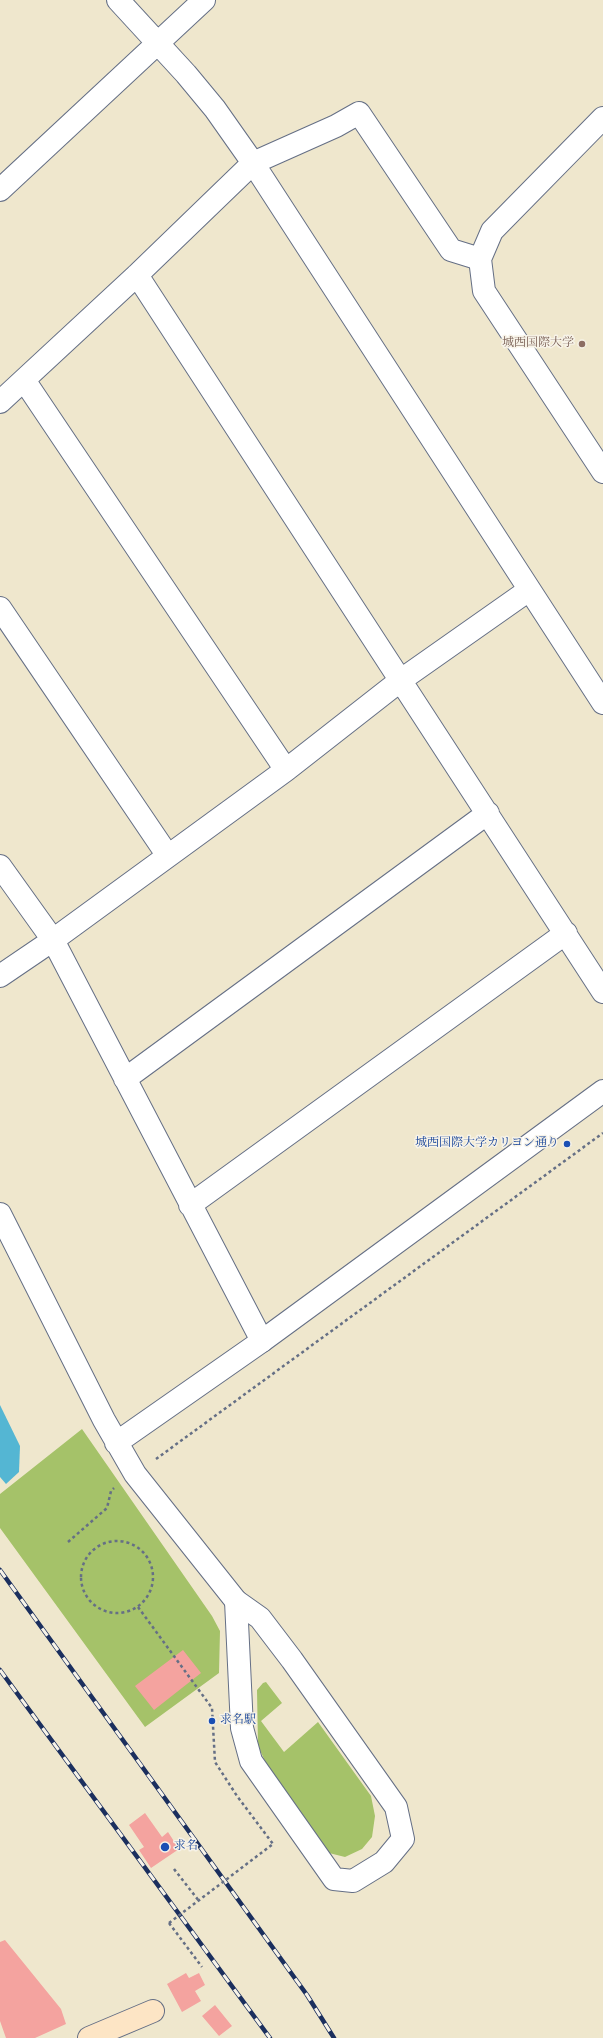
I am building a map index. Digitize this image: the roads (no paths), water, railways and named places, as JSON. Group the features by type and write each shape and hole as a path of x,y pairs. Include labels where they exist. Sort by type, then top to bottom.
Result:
{"main road":[{"path":"89,2038 153,2011"}],"street":[{"path":"118,0 158,43 215,109 253,163 603,703"},
{"path":"0,190 204,0"},
{"path":"0,402 137,275 253,163 336,126 359,113 451,250 480,259"},
{"path":"603,118 492,231 480,259 484,291 603,472"},
{"path":"137,275 603,992"},
{"path":"24,380 286,770"},
{"path":"0,976 53,940 286,770 401,680 529,590"},
{"path":"0,608 168,856"},
{"path":"125,1079 488,813"},
{"path":"0,866 53,940 262,1341"},
{"path":"190,1205 566,933"},
{"path":"116,1443 262,1341 603,1091"},
{"path":"0,1214 116,1443 135,1474 236,1601 260,1618 292,1660 396,1807 403,1838 384,1862 353,1881 334,1879 250,1761 242,1728 236,1601"}],"water":[{"path":"0,1405 20,1446 19,1472 6,1484 0,1477"}],"railway":[{"path":"0,1570 307,1995 334,2038"},
{"path":"0,1670 270,2038"}],"place":[{"name":"城西国際大学","path":"582,344"},
{"name":"城西国際大学カリヨン通り","path":"567,1144"},
{"name":"求名駅","path":"212,1721"},
{"name":"求名","path":"165,1847"}]}
